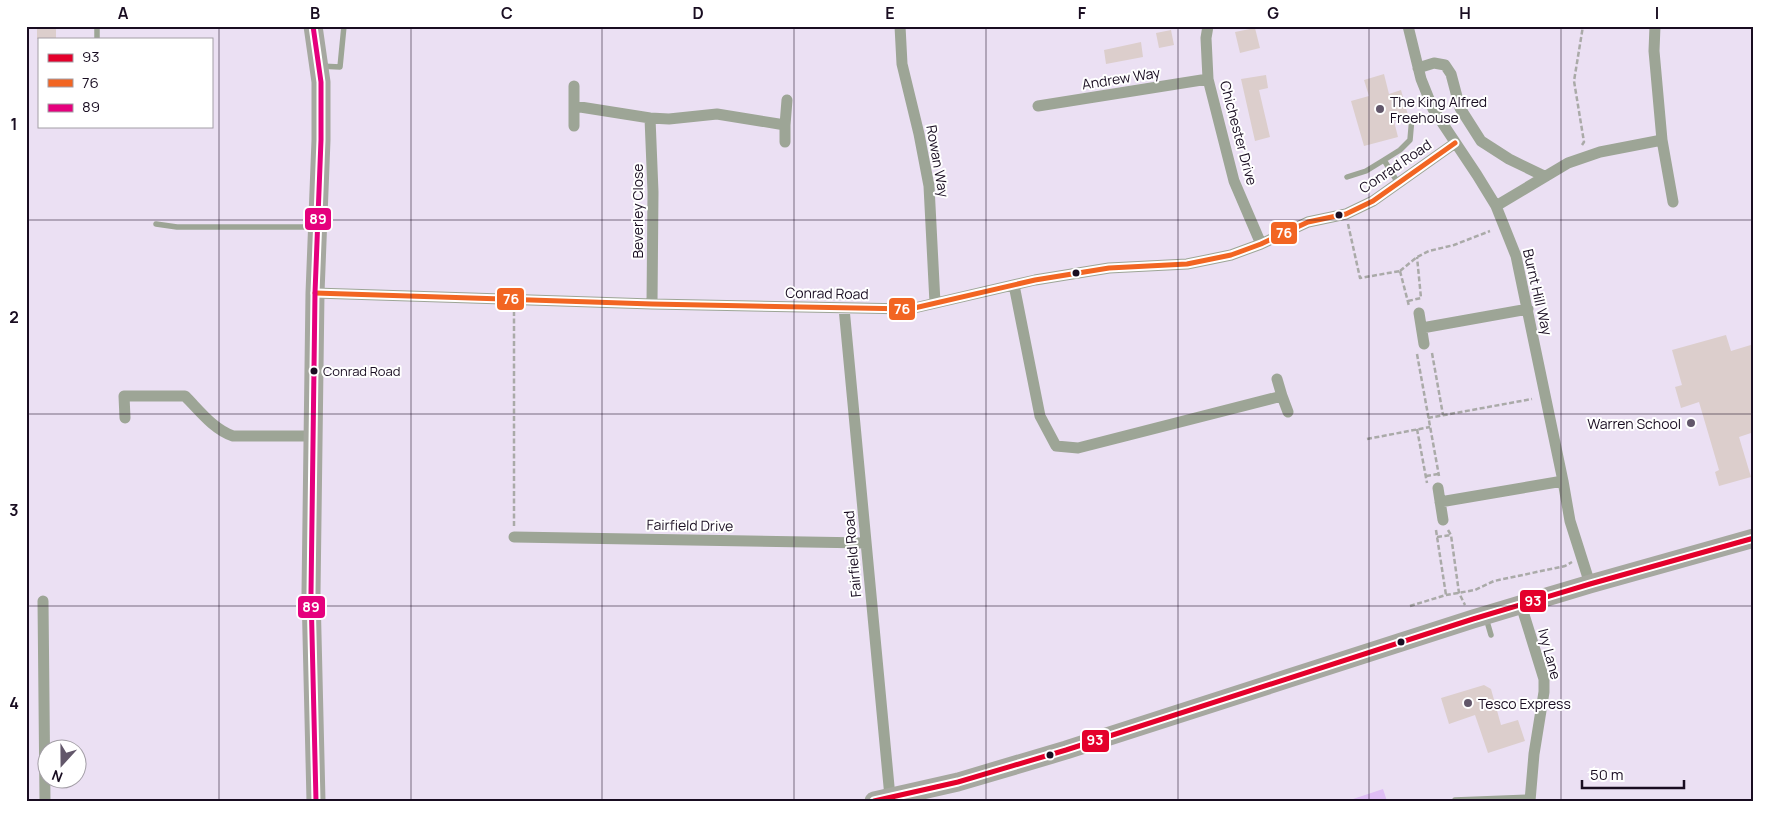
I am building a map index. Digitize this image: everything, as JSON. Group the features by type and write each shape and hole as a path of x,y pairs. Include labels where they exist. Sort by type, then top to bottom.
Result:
{"highway":[{"path":"312,28 321,82 315,293 311,593 316,801"},
{"path":"882,799 958,782 1066,750 1520,605 1754,538"}],"street":[{"name":"Rowan Way","path":"900,26 902,64 919,134 928,186 935,303"},
{"name":"Chichester Drive","path":"1208,26 1206,38 1208,79 1234,181 1261,244"},
{"name":"Burnt Hill Way","path":"1408,26 1418,68 1433,109 1496,206 1516,256 1570,520 1590,584"},
{"path":"1655,26 1654,51 1662,140 1673,202"},
{"path":"1418,68 1434,63 1445,65 1450,74 1460,108 1481,141 1510,159 1544,176"},
{"name":"Andrew Way","path":"1038,106 1208,79"},
{"path":"574,86 574,126"},
{"path":"784,142 787,100"},
{"path":"574,106 650,118 668,119 717,114 785,125"},
{"name":"Beverley Close","path":"650,118 653,192 652,304"},
{"path":"1496,206 1568,163 1600,152 1662,140"},
{"name":"Conrad Road","path":"315,293 652,304 910,309 1035,280 1109,268 1187,264 1231,254 1261,244 1308,222 1346,214 1373,201 1455,143"},
{"path":"1014,285 1040,416 1056,446 1078,448 1282,396"},
{"name":"Fairfield Road","path":"844,308 866,543 882,799"},
{"path":"1422,328 1528,309"},
{"path":"1414,312 1422,328 1424,347"},
{"path":"1278,379 1288,412"},
{"path":"125,418 124,396 185,396 223,433 232,436 313,436"},
{"path":"1440,502 1563,481"},
{"path":"1438,488 1443,520"},
{"name":"Fairfield Drive","path":"514,538 866,543"},
{"path":"43,601 45,801"},
{"name":"Ivy Lane","path":"1520,605 1544,679 1544,692 1534,754 1530,799"}],"lane":[{"path":"318,66 340,66 344,26"},
{"path":"1347,177 1366,171 1400,150 1410,140 1412,118"},
{"path":"1384,160 1398,184"},
{"path":"156,224 177,227 317,227"},
{"path":"1485,616 1491,635"},
{"path":"1454,800 1530,799"}],"path":[{"path":"1583,26 1574,81 1585,157"},
{"path":"1346,214 1360,278 1400,271 1429,250 1454,245 1490,231"},
{"path":"1408,301 1421,298 1417,257"},
{"path":"1400,271 1408,301 1414,312"},
{"path":"514,300 514,538"},
{"path":"1424,347 1443,415"},
{"path":"1424,347 1428,418 1439,474 1425,476"},
{"path":"1428,418 1532,400"},
{"path":"1367,439 1430,427"},
{"path":"1446,595 1437,537 1451,535 1459,593"},
{"path":"1410,606 1446,595 1474,590 1494,581 1565,566 1582,557"}],"shaded area":[{"path":"1383,789 1387,801 1347,801"}],"building":[{"path":"37,26 56,26 56,38 37,39"},
{"path":"1255,28 1260,48 1240,53 1235,32"},
{"path":"1171,30 1174,45 1159,48 1156,33"},
{"path":"1141,42 1143,57 1106,64 1104,50"},
{"name":"The King Alfred Freehouse","path":"1384,74 1389,94 1401,90 1408,115 1394,121 1398,137 1364,146 1351,101 1369,96 1364,80"},
{"path":"1266,75 1268,88 1259,90 1270,137 1255,141 1241,79"},
{"path":"1726,335 1731,351 1754,344 1754,432 1739,437 1751,477 1719,486 1715,472 1719,470 1699,402 1681,408 1675,387 1682,385 1672,350"},
{"path":"1484,685 1491,689 1501,725 1518,720 1525,741 1488,753 1475,715 1449,724 1441,698"}],"transit line":[{"name":"89","path":"313,26 321,82 321,140 315,293 311,593 316,801"},
{"name":"76","path":"315,293 652,304 910,309 1035,280 1109,268 1187,264 1231,255 1261,244 1308,222 1346,214 1373,201 1455,143"},
{"name":"93","path":"874,801 958,782 1066,750 1473,619 1754,538"}],"place":[{"name":"The King Alfred Freehouse","path":"1380,109"},
{"name":"Conrad Road","path":"314,371"},
{"name":"Warren School","path":"1691,423"},
{"name":"Tesco Express","path":"1468,703"}]}
